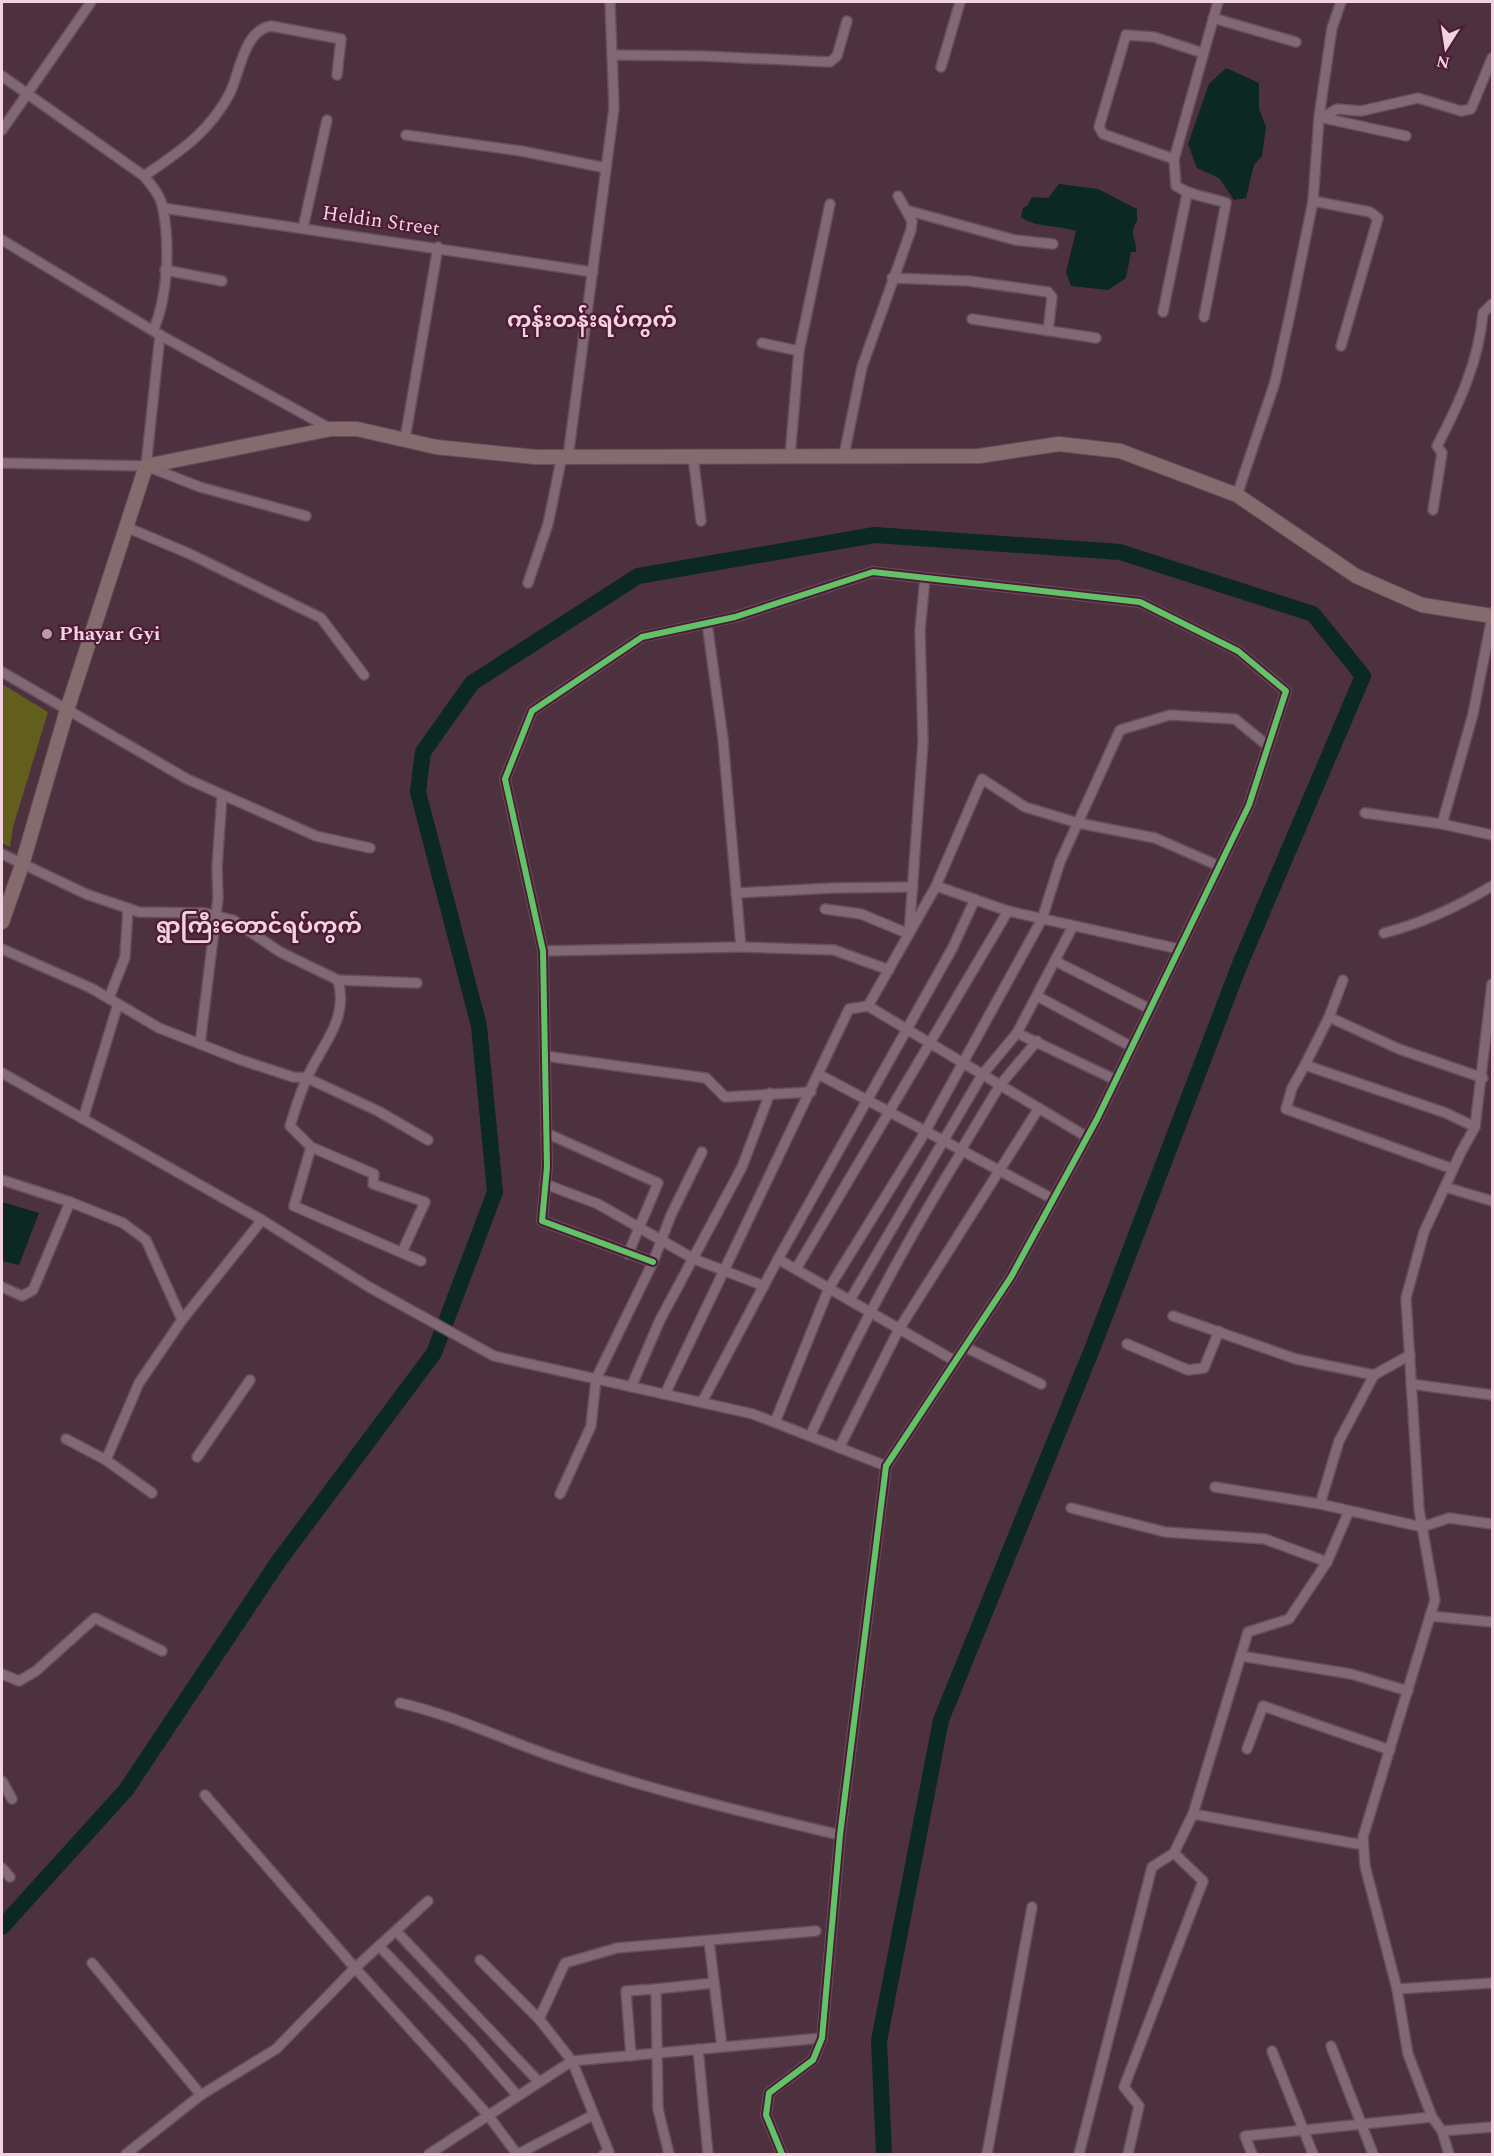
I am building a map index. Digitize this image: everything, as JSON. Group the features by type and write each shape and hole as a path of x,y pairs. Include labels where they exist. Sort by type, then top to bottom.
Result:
{"main road":[{"path":"2,922 22,866 67,710 146,466 331,429 357,429 436,447 535,457 979,456 1059,444 1120,451 1237,495 1356,576 1422,606 1492,616"}],"street":[{"path":"2,130 91,2"},
{"path":"528,583 548,524 565,456 593,272 614,108 610,2"},
{"path":"941,67 960,2"},
{"path":"1204,317 1226,203 1205,195 1187,194 1176,186 1174,159 1218,2"},
{"path":"1237,495 1275,382 1313,201 1320,117 1332,28 1341,2"},
{"path":"1213,18 1296,42"},
{"path":"612,55 703,56 830,62 837,56 847,21"},
{"path":"144,176 197,140 229,94 252,39 262,27 271,26 341,39 337,75"},
{"path":"1174,159 1103,134 1099,127 1104,106 1126,35 1154,37 1203,53"},
{"path":"1320,117 1337,109 1361,111 1418,98 1461,111 1471,109 1492,58"},
{"path":"2,76 144,176 156,190 163,208 164,299 157,332 146,466"},
{"path":"1320,117 1406,136"},
{"path":"303,228 327,120"},
{"path":"406,135 521,151 606,168"},
{"path":"1163,312 1187,194"},
{"path":"844,455 862,367 911,230 912,221 898,196"},
{"path":"1313,201 1370,212 1378,218 1341,346"},
{"path":"790,456 799,351 830,204"},
{"name":"Heldin Street","path":"163,208 438,247 593,272"},
{"path":"906,210 1015,240 1053,244"},
{"path":"2,240 157,332 331,429"},
{"path":"405,439 438,247"},
{"path":"165,270 222,281"},
{"path":"892,278 969,281 1048,292 1052,297 1048,331"},
{"path":"1433,510 1442,453 1437,446 1457,408 1481,344 1483,313 1492,304"},
{"path":"972,320 1096,338"},
{"path":"762,343 799,351"},
{"path":"693,456 700,521"},
{"path":"2,462 146,466 200,487 306,516"},
{"path":"126,527 190,554 321,618 364,675"},
{"path":"653,1262 542,1221 546,1184 543,951 505,779 532,711 642,637 735,617 873,572 1140,602 1238,651 1286,690 1249,805 1087,1137 1011,1276 885,1466 840,1835 822,2038 813,2060 769,2093 766,2115 782,2154"},
{"path":"909,934 923,742 920,630 925,578"},
{"path":"1442,824 1473,714 1492,616"},
{"path":"707,623 723,739 741,947"},
{"path":"2,672 187,779 316,836 370,848"},
{"path":"775,1422 829,1288 925,1131 961,1062 1042,919 1060,862 1119,730 1170,715 1235,719 1268,746"},
{"path":"868,1006 936,886 982,779 1025,807 1078,823 1155,838 1219,866"},
{"path":"200,1044 218,898 217,868 222,795"},
{"path":"1365,813 1442,824 1492,836"},
{"path":"2,854 22,866 86,894 139,912 214,916 232,920 280,952 338,980 417,983"},
{"path":"936,886 1008,911 1179,949"},
{"path":"1384,933 1419,924 1456,908 1492,886"},
{"path":"736,893 913,887"},
{"path":"702,1402 778,1259 953,947 975,899"},
{"path":"109,999 125,957 128,908"},
{"path":"825,909 861,914 909,934"},
{"path":"796,1269 1008,911"},
{"path":"850,1300 982,1075 1017,1033 1073,926"},
{"path":"543,951 741,947 834,950 889,970"},
{"path":"2,949 39,963 159,1028 293,1077 307,1078 378,1111 428,1140"},
{"path":"1055,961 1150,1009"},
{"path":"338,980 342,997 332,1034 307,1078 290,1126 311,1147 374,1174 373,1184 425,1202 402,1252"},
{"path":"1343,980 1329,1017 1292,1088 1286,1109 1453,1169"},
{"path":"1449,2154 1442,2131 1432,2117 1408,2054 1397,1989 1365,1866 1363,1837 1435,1600 1422,1527 1406,1298 1424,1232 1475,1126 1483,1077 1492,984"},
{"path":"1037,996 1132,1047"},
{"path":"83,1119 118,1004"},
{"path":"664,1394 820,1075 849,1010 868,1006 1087,1137"},
{"path":"1329,1017 1399,1049 1483,1077"},
{"path":"1017,1033 1116,1080"},
{"path":"810,1436 847,1355 872,1313 908,1239 1000,1085 1036,1041"},
{"path":"545,1056 706,1078 726,1096 811,1092"},
{"path":"1305,1065 1446,1113 1475,1126"},
{"path":"2,1073 262,1220 369,1287 494,1356 753,1414 885,1466"},
{"path":"820,1075 925,1131 963,1148 998,1170 1053,1199"},
{"path":"631,1387 660,1320 742,1167 770,1093"},
{"path":"839,1448 899,1329 1039,1108"},
{"path":"546,1133 658,1183 628,1254"},
{"path":"311,1147 294,1206 421,1261"},
{"path":"560,1494 591,1426 597,1379 702,1152"},
{"path":"2,1180 70,1202 123,1223 146,1239 182,1320"},
{"path":"546,1184 598,1204 694,1259 724,1273 764,1286"},
{"path":"1445,1186 1492,1200"},
{"path":"2,1287 22,1296 33,1290 70,1202"},
{"path":"106,1460 139,1383 182,1320 262,1220"},
{"path":"778,1259 955,1361"},
{"path":"1173,1316 1296,1359 1374,1376"},
{"path":"1127,1344 1188,1370 1204,1368 1219,1331"},
{"path":"964,1347 1041,1384"},
{"path":"1320,1504 1339,1441 1374,1376 1410,1355"},
{"path":"197,1457 250,1380"},
{"path":"1411,1384 1492,1395"},
{"path":"66,1439 106,1460 152,1493"},
{"path":"1215,1487 1320,1504 1422,1527 1449,1518 1492,1524"},
{"path":"1071,1508 1165,1532 1265,1539 1327,1562"},
{"path":"1079,2154 1152,1867 1174,1853 1193,1814 1248,1632 1288,1619 1327,1562 1350,1511"},
{"path":"1430,1616 1492,1622"},
{"path":"2,1674 19,1681 36,1671 94,1618 162,1651"},
{"path":"1241,1656 1351,1674 1408,1692"},
{"path":"400,1703 434,1711 561,1760 668,1794 840,1835"},
{"path":"1247,1749 1263,1706 1390,1750"},
{"path":"2,1781 12,1799"},
{"path":"205,1795 355,1968 487,2114 517,2154 594,2115"},
{"path":"1193,1814 1364,1845"},
{"path":"1128,2154 1139,2106 1124,2087 1203,1881 1174,1853"},
{"path":"2,1868 10,1877"},
{"path":"126,2154 201,2096 276,2049 355,1968 428,1900"},
{"path":"987,2154 1032,1907"},
{"path":"396,1931 539,2082"},
{"path":"539,2019 565,1963 617,1948 816,1931"},
{"path":"709,1941 722,2047"},
{"path":"379,1946 470,2041 517,2095"},
{"path":"480,1960 539,2019 572,2061 609,2152 604,2154"},
{"path":"92,1964 201,2096"},
{"path":"631,2056 626,1991 714,1983"},
{"path":"1397,1989 1492,1983"},
{"path":"656,1989 658,2109 669,2154"},
{"path":"429,2154 487,2114 572,2061 822,2038"},
{"path":"1331,2046 1372,2154"},
{"path":"698,2049 708,2154"},
{"path":"1272,2051 1313,2154"},
{"path":"1252,2154 1245,2136 1360,2122 1432,2117"},
{"path":"1442,2131 1492,2127"}],"shaded area":[{"path":"1226,68 1259,83 1259,109 1266,127 1262,156 1254,165 1246,198 1234,200 1219,178 1197,168 1188,144 1209,84"},
{"path":"1059,184 1098,189 1137,209 1137,221 1133,230 1136,252 1131,252 1126,278 1108,290 1071,286 1066,272 1076,231 1040,225 1021,217 1023,208 1028,205 1032,197 1048,198"},
{"path":"2,684 48,712 13,827 10,847 2,843"},
{"path":"2,1202 39,1213 19,1265 2,1261"}],"waterway":[{"path":"2,1927 126,1790 278,1562 434,1353 495,1192 479,1026 418,792 423,752 472,683 638,576 875,535 1120,552 1313,614 1363,676 1240,964 1093,1347 941,1720 879,2041 884,2154"}],"cycle path":[{"path":"653,1262 542,1221 547,1167 543,951 505,779 532,711 642,637 735,617 873,572 1140,602 1238,651 1286,691 1249,805 1097,1119 1011,1277 886,1466 840,1835 822,2038 813,2060 769,2093 766,2115 782,2154"}],"place":[{"name":"Phayar Gyi","path":"47,634"}],"district":[{"name":"ကုန်းတန်းရပ်ကွက်","path":"592,320"},
{"name":"ရွာကြီးတောင်ရပ်ကွက်","path":"259,926"}]}
